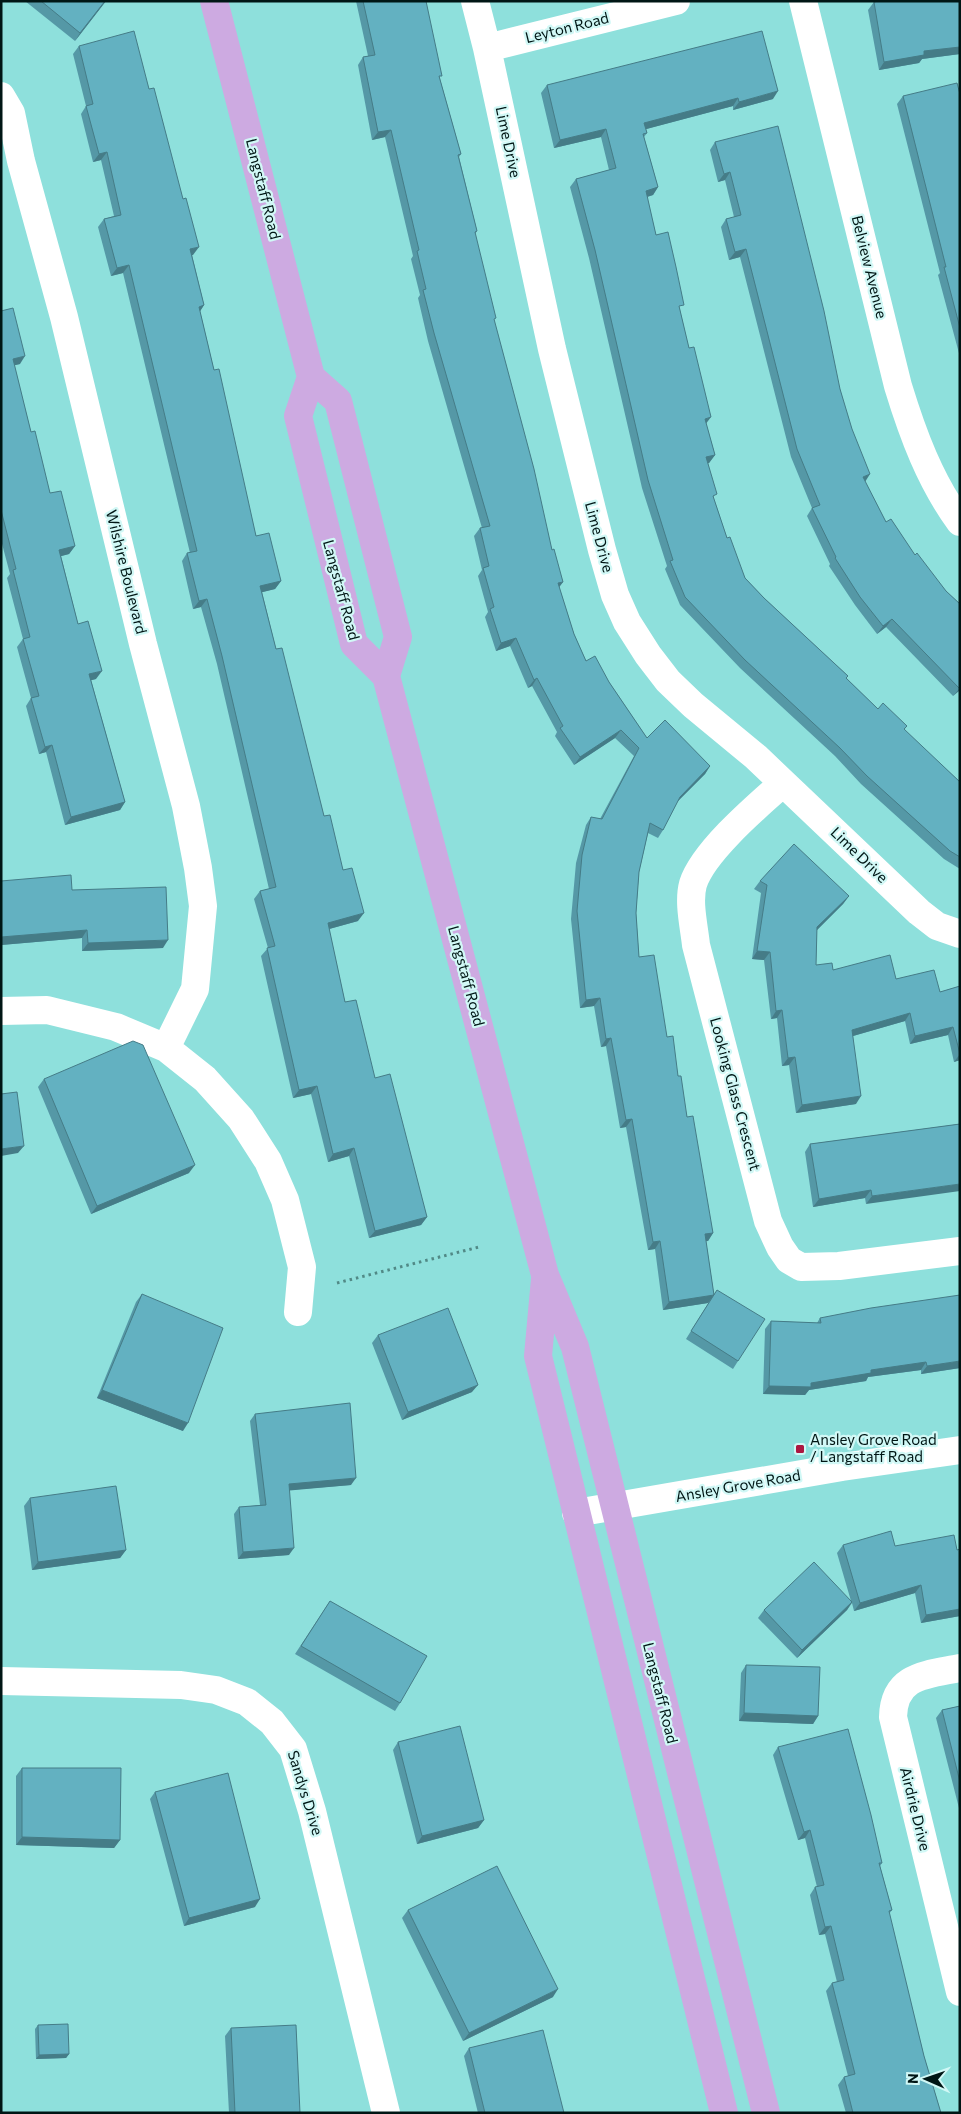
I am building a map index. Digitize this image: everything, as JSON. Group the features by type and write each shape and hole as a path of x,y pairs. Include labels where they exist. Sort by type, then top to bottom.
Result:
{"main road":[{"name":"Langstaff Road","path":"214,1 311,377 298,416 354,644 386,676 545,1276 575,1347 766,2113"},
{"path":"311,377 338,402 398,637 386,676"},
{"name":"Langstaff Road","path":"545,1276 538,1356 724,2113"}],"street":[{"name":"Lime Drive","path":"474,1 488,48 552,349 615,595 632,630 668,681 693,705 756,757 782,784 919,912 937,926 960,934"},
{"name":"Leyton Road","path":"488,48 676,1"},
{"name":"Belview Avenue","path":"803,1 898,386 912,432 928,470 946,504 960,522"},
{"name":"Wilshire Boulevard","path":"1,96 11,113 21,161 64,317 143,644 186,806 198,868 203,906 195,989 166,1048"},
{"name":"Looking Glass Crescent","path":"782,784 758,805 707,859 693,884 692,910 696,945 768,1220 780,1247 789,1260 801,1267 839,1266 960,1251"},
{"path":"1,1010 47,1010 116,1027 166,1048 205,1079 241,1119 268,1161 285,1200 302,1267 298,1312"},
{"name":"Ansley Grove Road","path":"576,1512 842,1467 960,1450"},
{"name":"Airdrie Drive","path":"960,1668 927,1674 906,1683 893,1704 893,1717 956,1956 960,1992"},
{"name":"Sandys Drive","path":"1,1681 181,1685 216,1690 247,1702 272,1722 293,1749 312,1810 386,2113"}],"path":[{"path":"337,1283 479,1247"}],"building":[{"path":"41,1 105,1 80,33"},
{"path":"363,1 426,1 442,76 439,76 461,154 458,155 477,231 475,232 496,318 494,319 534,469 552,550 554,549 563,582 558,583 574,634 586,661 595,656 609,682 647,738 665,720 710,766 680,797 663,830 650,823 639,872 636,913 639,957 654,955 667,1037 673,1036 678,1076 681,1076 687,1117 693,1116 713,1233 705,1234 714,1295 669,1302 660,1241 653,1242 632,1119 626,1120 611,1038 606,1039 600,998 586,1000 577,911 582,855 591,817 602,819 639,748 621,730 580,757 560,728 563,726 537,678 534,680 516,638 501,643 490,609 494,607 483,568 489,566 480,528 490,526 423,290 426,289 417,251 419,250 391,130 378,132 363,57 375,55"},
{"path":"960,1 960,47 924,51 924,55 884,62 874,2"},
{"path":"134,31 149,89 154,88 183,199 186,198 199,247 190,249 204,305 199,307 214,370 219,369 256,536 269,533 281,581 260,586 276,649 282,648 324,816 330,815 343,870 352,868 364,913 328,923 345,1002 356,1000 375,1078 390,1074 427,1217 375,1231 354,1148 333,1154 317,1086 299,1090 267,948 275,946 260,891 276,887 207,599 199,601 187,553 197,551 129,265 117,268 104,219 121,215 107,152 99,154 86,106 93,104 79,46"},
{"path":"762,31 778,91 739,102 738,98 644,123 647,133 643,134 658,187 646,191 656,235 668,232 684,305 679,306 689,348 694,347 711,417 705,419 715,455 706,457 717,494 713,496 727,538 730,537 745,578 848,676 846,678 878,709 883,703 907,726 904,729 960,782 960,857 950,851 867,776 840,748 745,660 685,597 670,561 673,560 648,480 595,250 576,179 616,168 606,129 560,140 547,85"},
{"path":"957,83 960,94 960,328 903,96"},
{"path":"778,126 824,311 840,389 852,429 870,474 863,477 886,522 891,519 915,555 917,553 946,591 960,604 960,688 892,619 883,626 860,597 835,558 812,508 820,505 797,449 746,249 735,252 726,219 741,215 730,172 724,174 715,142"},
{"path":"13,308 25,356 13,359 31,432 35,431 50,493 61,491 75,546 59,550 78,624 88,621 102,671 89,674 125,802 71,817 52,745 45,747 31,698 39,696 23,639 30,637 13,570 16,569 1,510 1,311"},
{"path":"794,844 849,896 817,927 816,965 832,963 833,970 890,955 896,979 934,970 940,992 960,986 960,1054 953,1027 915,1036 910,1013 852,1030 861,1096 802,1105 795,1057 788,1058 782,1010 776,1011 770,952 757,951 767,885 760,881"},
{"path":"71,875 72,890 166,887 168,940 88,943 87,930 1,937 1,881"},
{"path":"133,1041 143,1045 195,1165 97,1206 44,1079"},
{"path":"17,1092 24,1146 1,1149 1,1094"},
{"path":"960,1124 960,1184 872,1196 871,1190 819,1199 810,1144"},
{"path":"717,1290 765,1319 738,1361 691,1331"},
{"path":"142,1294 223,1328 188,1423 102,1390"},
{"path":"960,1295 960,1361 927,1366 926,1362 871,1370 871,1373 811,1383 811,1387 769,1386 771,1321 821,1323 820,1318 871,1308"},
{"path":"448,1308 478,1385 408,1412 378,1335"},
{"path":"350,1403 356,1478 289,1484 294,1548 243,1552 239,1507 266,1505 255,1414"},
{"path":"116,1486 126,1550 38,1562 30,1498"},
{"path":"891,1531 895,1546 954,1535 957,1550 960,1549 960,1609 926,1615 921,1585 860,1603 843,1545"},
{"path":"814,1562 852,1602 802,1650 764,1610"},
{"path":"330,1601 427,1656 400,1703 301,1646"},
{"path":"746,1665 820,1667 818,1716 744,1713"},
{"path":"960,1706 960,1782 942,1710"},
{"path":"460,1726 484,1820 422,1836 398,1742"},
{"path":"848,1729 871,1815 882,1863 879,1863 892,1910 889,1911 924,2056 941,2113 853,2113 844,2077 855,2074 832,1983 844,1980 831,1926 825,1927 815,1887 824,1885 810,1830 804,1832 778,1747"},
{"path":"22,1768 121,1768 120,1840 22,1837"},
{"path":"228,1773 260,1899 189,1918 155,1792"},
{"path":"497,1866 558,1989 469,2033 408,1910"},
{"path":"68,2024 69,2054 39,2055 38,2025"},
{"path":"296,2025 300,2113 235,2113 231,2028"},
{"path":"543,2030 564,2113 485,2113 469,2048"}],"place":[{"name":"Ansley Grove Road / Langstaff Road","path":"800,1449"}]}
